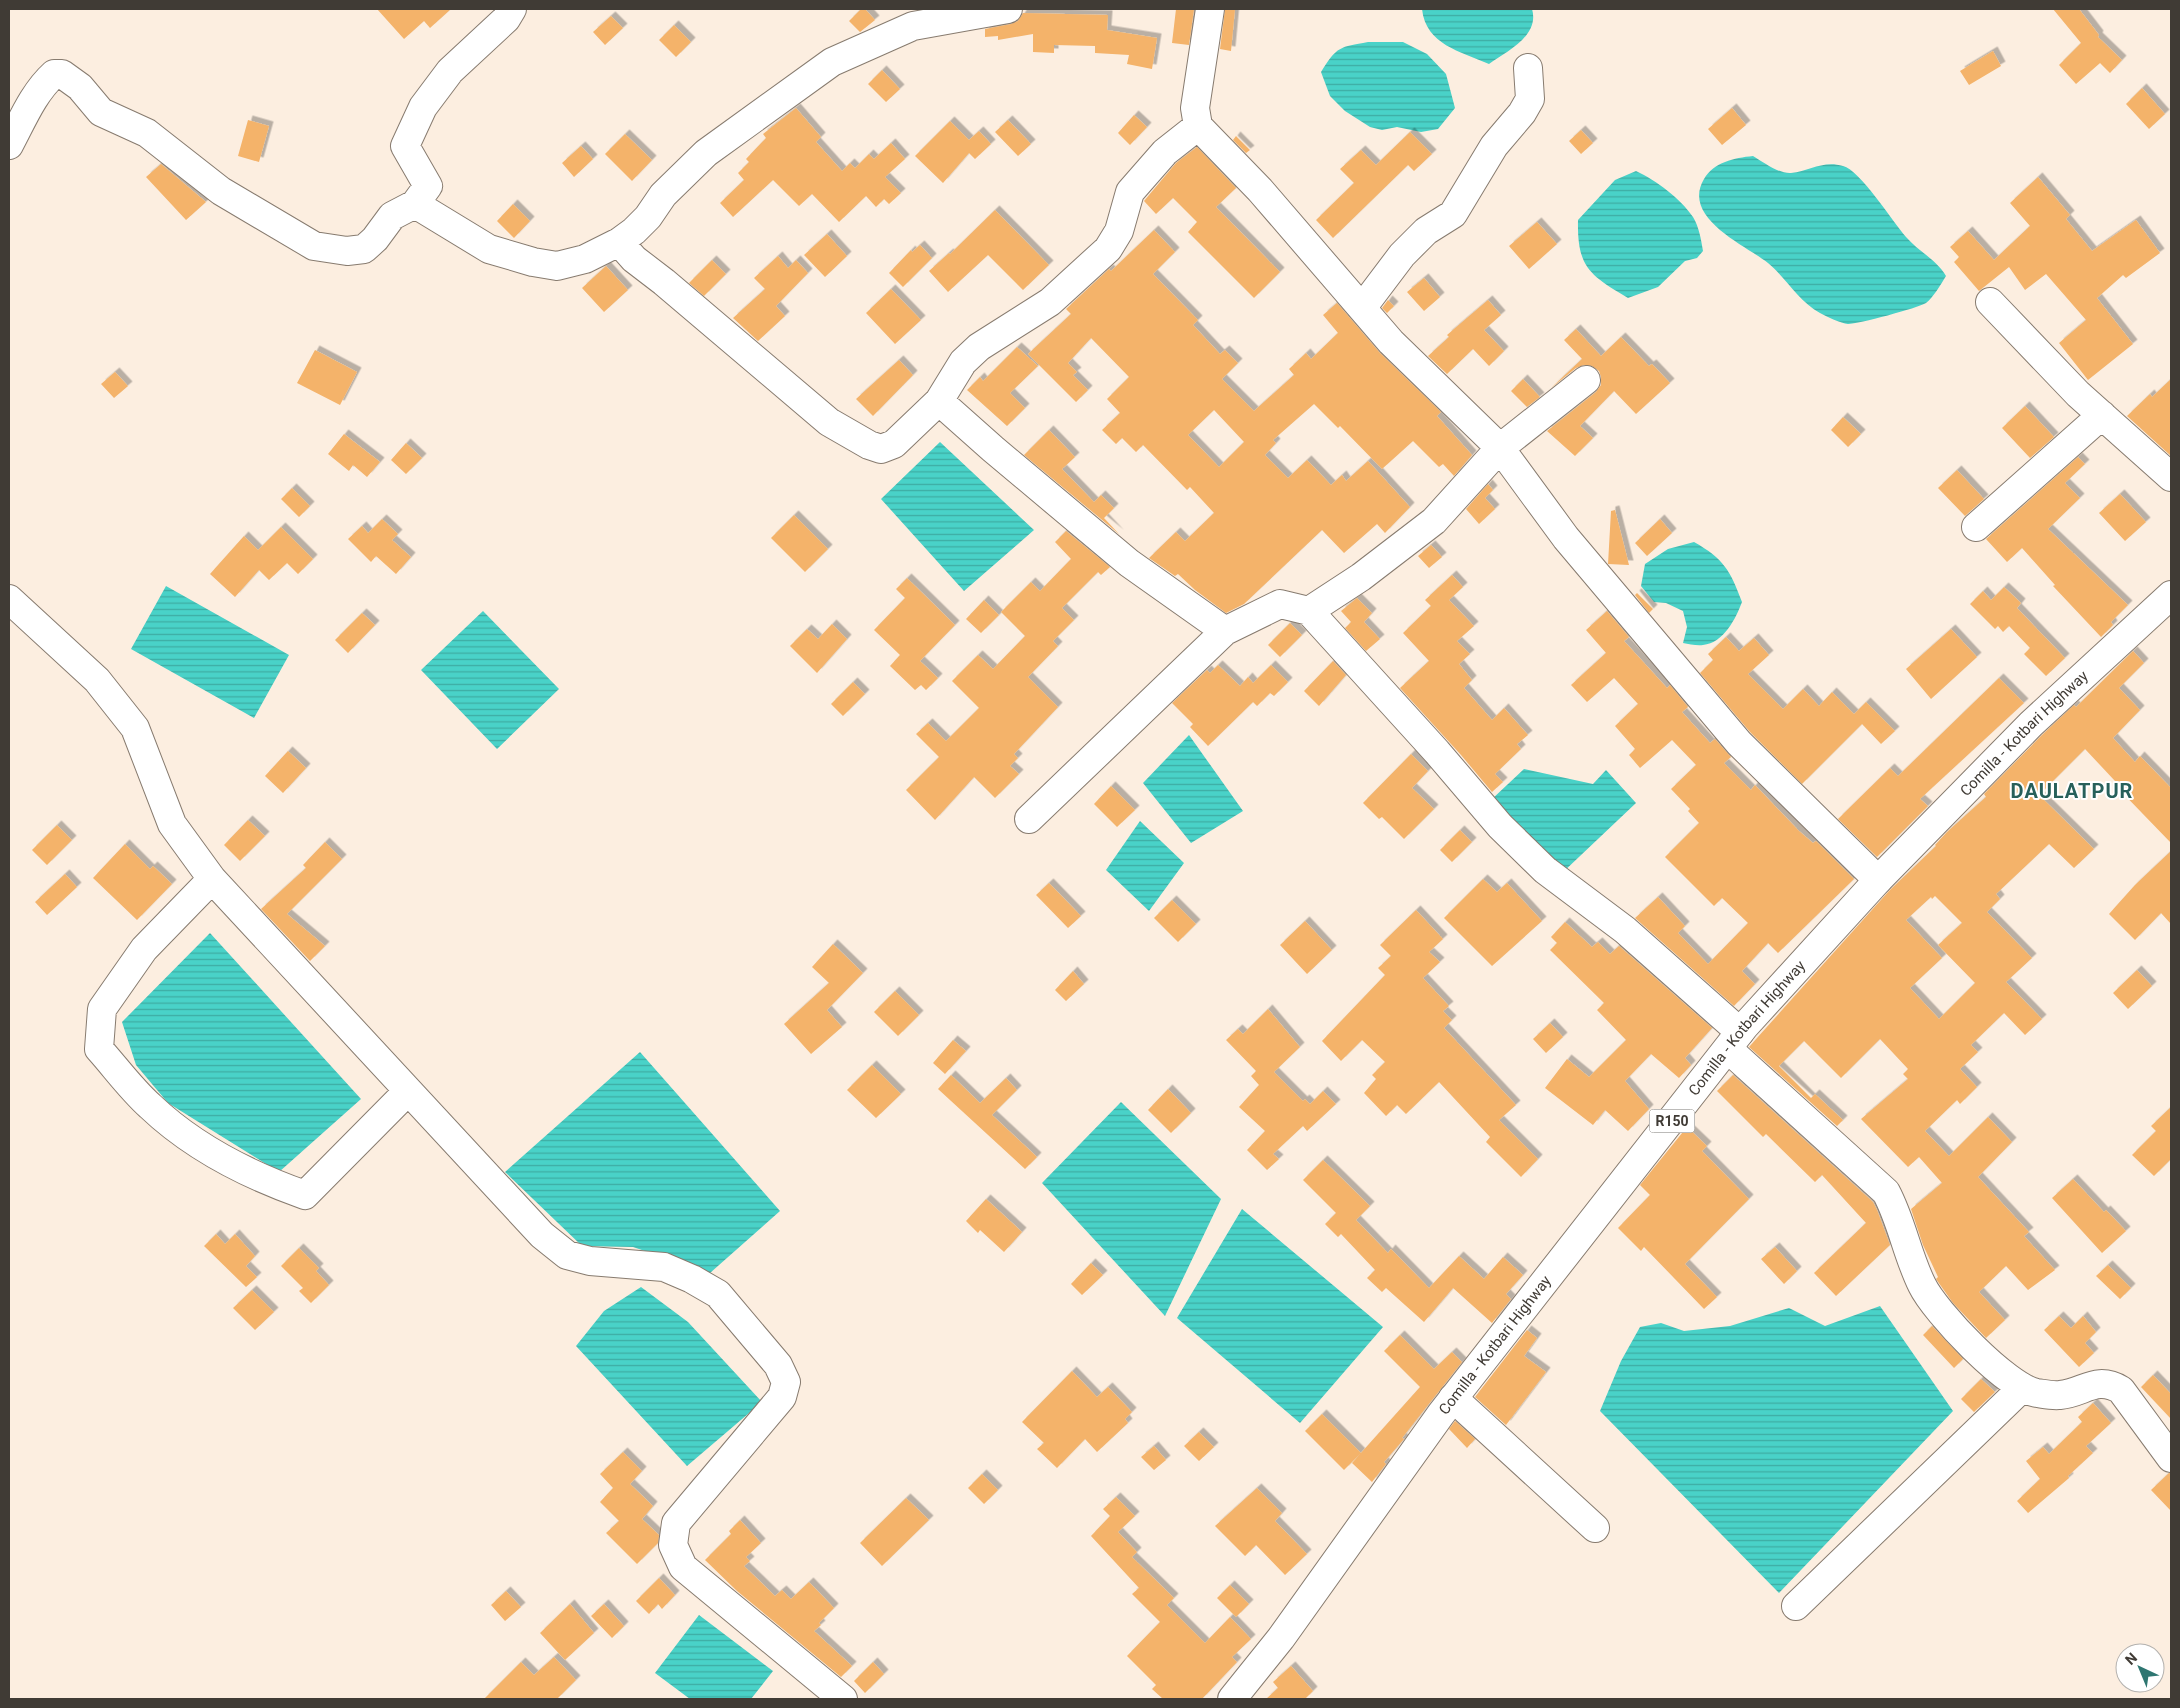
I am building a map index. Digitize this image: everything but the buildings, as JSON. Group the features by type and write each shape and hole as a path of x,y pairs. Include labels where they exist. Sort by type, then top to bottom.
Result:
{"street":[{"path":"9,145 38,92 54,74 62,74 80,87 101,112 147,133 221,191 314,246 348,252 364,249 375,239 392,216 416,204 428,186 405,146 423,107 450,70 506,18 512,9"},
{"path":"416,204 489,249 533,262 557,266 585,259 619,242 648,217 662,195 706,153 730,138 832,62 913,26 1008,9"},
{"path":"1210,9 1195,108 1198,126 1260,190 1391,342 1500,448 1572,545 1739,743 1878,880"},
{"path":"1362,308 1402,255 1426,231 1453,214 1494,146 1522,114 1530,98 1528,68"},
{"path":"619,242 634,259 664,282 821,416 869,445 881,449 894,444 939,401 962,362 980,347 1050,302 1108,249 1119,231 1130,192 1165,152 1198,126"},
{"path":"1990,302 2078,394 2171,476"},
{"path":"1308,611 1361,577 1434,521 1500,448 1586,380"},
{"path":"939,401 1129,563 1225,631"},
{"path":"1976,527 2102,415"},
{"name":"Comilla - Kotbari Highway","path":"1232,1699 1281,1638 1453,1398 1734,1041 1878,880 2031,724 2171,595"},
{"path":"9,599 97,680 135,728 172,824 212,879 542,1235 568,1255 590,1261 664,1267 692,1279 718,1294 778,1365 786,1382 782,1397 676,1523 673,1545 683,1566 843,1699"},
{"path":"1028,819 1225,631 1280,604 1308,611 1519,845 1545,870 1625,930 1886,1192 1898,1214 1922,1285 1933,1302 1983,1358 2022,1388 2035,1393 2060,1395 2098,1383 2111,1384 2121,1390 2171,1458"},
{"path":"212,879 144,949 102,1009 99,1049 150,1106 208,1151 264,1181 305,1195 408,1092"},
{"path":"1796,1606 2022,1388"},
{"path":"1453,1398 1595,1528"}],"water":[{"path":"1422,9 1532,9 1533,19 1531,27 1520,42 1489,64 1456,50 1437,39 1425,21"},
{"path":"1368,42 1403,42 1427,54 1446,74 1455,108 1438,129 1421,132 1397,127 1382,130 1370,127 1345,111 1330,96 1321,72 1326,63 1340,49"},
{"path":"1753,156 1771,167 1786,173 1829,164 1843,166 1850,170 1867,186 1906,237 1933,260 1946,276 1929,301 1900,312 1848,324 1830,318 1812,308 1768,263 1719,229 1708,218 1701,206 1699,193 1708,173 1725,162"},
{"path":"1636,171 1667,191 1688,210 1697,225 1703,251 1697,258 1685,261 1658,287 1628,298 1604,283 1588,268 1583,260 1580,249 1578,220 1615,180"},
{"path":"940,442 1034,530 964,591 881,499"},
{"path":"1694,542 1712,554 1725,566 1742,602 1733,622 1723,635 1717,640 1701,645 1683,643 1687,627 1683,611 1666,603 1654,602 1641,586 1645,564 1668,549"},
{"path":"166,586 289,655 254,718 131,649"},
{"path":"483,611 559,689 497,749 421,670"},
{"path":"1189,735 1243,811 1191,843 1143,783"},
{"path":"1524,769 1593,784 1606,770 1636,803 1561,874 1491,800"},
{"path":"1140,821 1184,863 1149,911 1106,870"},
{"path":"210,933 361,1099 279,1172 168,1103 136,1065 122,1022"},
{"path":"640,1052 780,1211 710,1273 633,1247 582,1246 505,1172"},
{"path":"1121,1102 1221,1199 1165,1316 1042,1183"},
{"path":"1242,1209 1383,1327 1300,1423 1177,1318"},
{"path":"641,1287 688,1322 762,1402 687,1466 576,1346 604,1311"},
{"path":"1880,1306 1953,1411 1779,1593 1600,1411 1621,1361 1640,1327 1661,1323 1684,1331 1730,1326 1789,1308 1825,1326"},
{"path":"699,1615 773,1671 751,1699 690,1699 655,1673"}],"district":[{"name":"DAULATPUR","path":"2072,791"}]}
